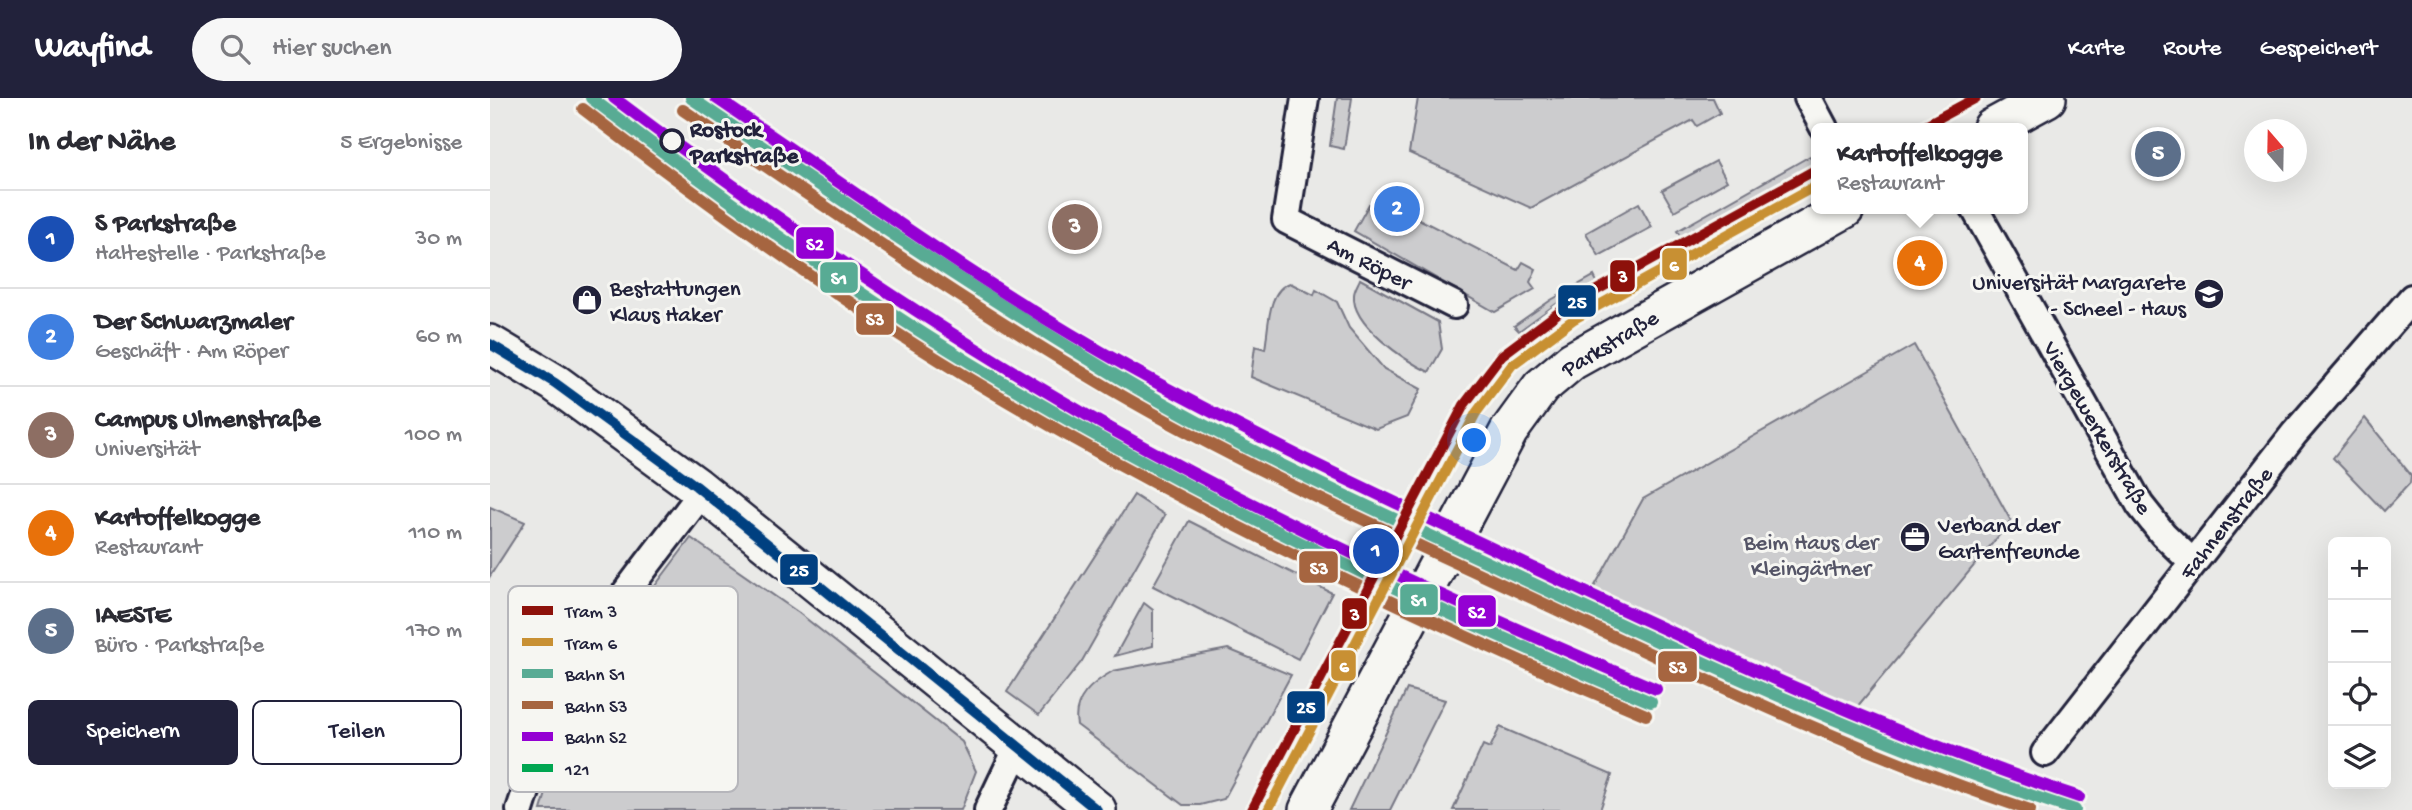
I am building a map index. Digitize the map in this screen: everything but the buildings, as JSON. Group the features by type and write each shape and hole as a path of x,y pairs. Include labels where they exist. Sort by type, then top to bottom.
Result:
{"main road":[{"path":"2001,123 2047,98"},
{"name":"Parkstraße","path":"1308,810 1509,431 1541,387 1600,344 1836,214"},
{"path":"490,344 555,383 702,491 1097,810"}],"street":[{"name":"Am Röper","path":"1305,98 1286,220 1454,305"},
{"path":"1808,98 1821,123"},
{"name":"Viergewerkerstraße","path":"1978,214 2140,505 2163,534 2193,563"},
{"name":"Fahnenstraße","path":"2045,753 2294,434 2412,298"},
{"path":"633,586 702,491"},
{"path":"988,810 1018,747"},
{"path":"520,810 526,792"}],"green space":[{"path":"1337,98 1352,98 1344,149 1330,146"},
{"path":"1418,98 1713,98 1720,113 1697,126 1693,120 1531,208 1409,153"},
{"path":"1811,158 1811,165 1681,237 1677,231"},
{"path":"1716,161 1727,181 1674,211 1662,190"},
{"path":"1639,203 1652,227 1599,256 1586,233"},
{"path":"1369,204 1410,223 1415,217 1518,270 1523,262 1536,269 1530,282 1535,289 1495,312 1354,231"},
{"path":"1594,276 1597,282 1556,304 1519,331 1514,326 1551,300"},
{"path":"1360,279 1438,322 1442,349 1429,372 1394,351 1370,330 1361,318 1355,306 1354,295"},
{"path":"1290,283 1314,295 1316,290 1337,302 1349,328 1384,369 1421,389 1407,417 1376,429 1251,377 1255,346 1265,349 1273,301 1282,287"},
{"name":"Beim Haus der Kleingärtner","path":"1914,345 2011,521 1852,713 1745,671 1587,600 1643,499"},
{"path":"2365,418 2411,475 2410,483 2384,511 2333,458"},
{"path":"1134,495 1165,515 1082,661 1039,715 1007,692"},
{"path":"490,507 525,522 490,576"},
{"path":"1189,521 1332,593 1298,659 1153,586"},
{"path":"691,538 799,613 962,742 976,771 961,810 541,810 546,792 738,792 738,586 655,586"},
{"path":"1144,603 1153,610 1153,646 1115,656"},
{"path":"1228,649 1291,675 1224,799 1200,805 1183,805 1077,725 1078,707 1085,693 1113,671"},
{"path":"1407,689 1445,700 1390,810 1349,810"},
{"path":"1500,727 1612,775 1600,810 1453,810 1483,745 1490,748"}],"tram line":[{"name":"3","path":"1929,123 1976,98"},
{"name":"3","path":"1252,810 1464,405 1502,355 1566,307 1811,172"},
{"name":"6","path":"1268,810 1476,413 1512,365 1574,319 1811,188"}],"rail line":[{"name":"S1","path":"591,98 824,268 920,332 1052,410 1219,501 1390,586 1651,702"},
{"name":"S2","path":"614,98 733,186 916,311 1106,426 1241,498 1378,565 1516,629 1656,689"},
{"name":"S1","path":"691,98 1010,310 1118,377 1260,454 1715,668 1929,758 2075,810"},
{"name":"S2","path":"716,98 920,238 1024,305 1130,368 1231,422 1738,663 1941,748 2079,797"},
{"name":"S3","path":"583,109 816,280 962,374 1045,422 1212,514 1298,557 1470,639 1646,715"},
{"name":"S3","path":"683,110 896,254 1057,357 1225,451 1340,508 1741,696 1913,768 2030,810"}],"transit line":[{"name":"25","path":"1929,123 1976,98"},
{"name":"25","path":"1252,810 1464,405 1502,355 1566,307 1811,172"},
{"name":"25","path":"490,344 555,383 696,486 1097,810"}],"place":[{"name":"Rostock Parkstraße","path":"672,141"},
{"name":"IAESTE","path":"2158,154"},
{"name":"Der Schwarzmaler","path":"1397,209"},
{"name":"Campus Ulmenstraße","path":"1075,227"},
{"name":"Kartoffelkogge","path":"1920,263"},
{"name":"Universität Margarete - Scheel - Haus","path":"2209,294"},
{"name":"Bestattungen Klaus Haker","path":"587,300"},
{"name":"Verband der Gartenfreunde","path":"1915,537"},
{"name":"S Parkstraße","path":"1376,551"}]}
